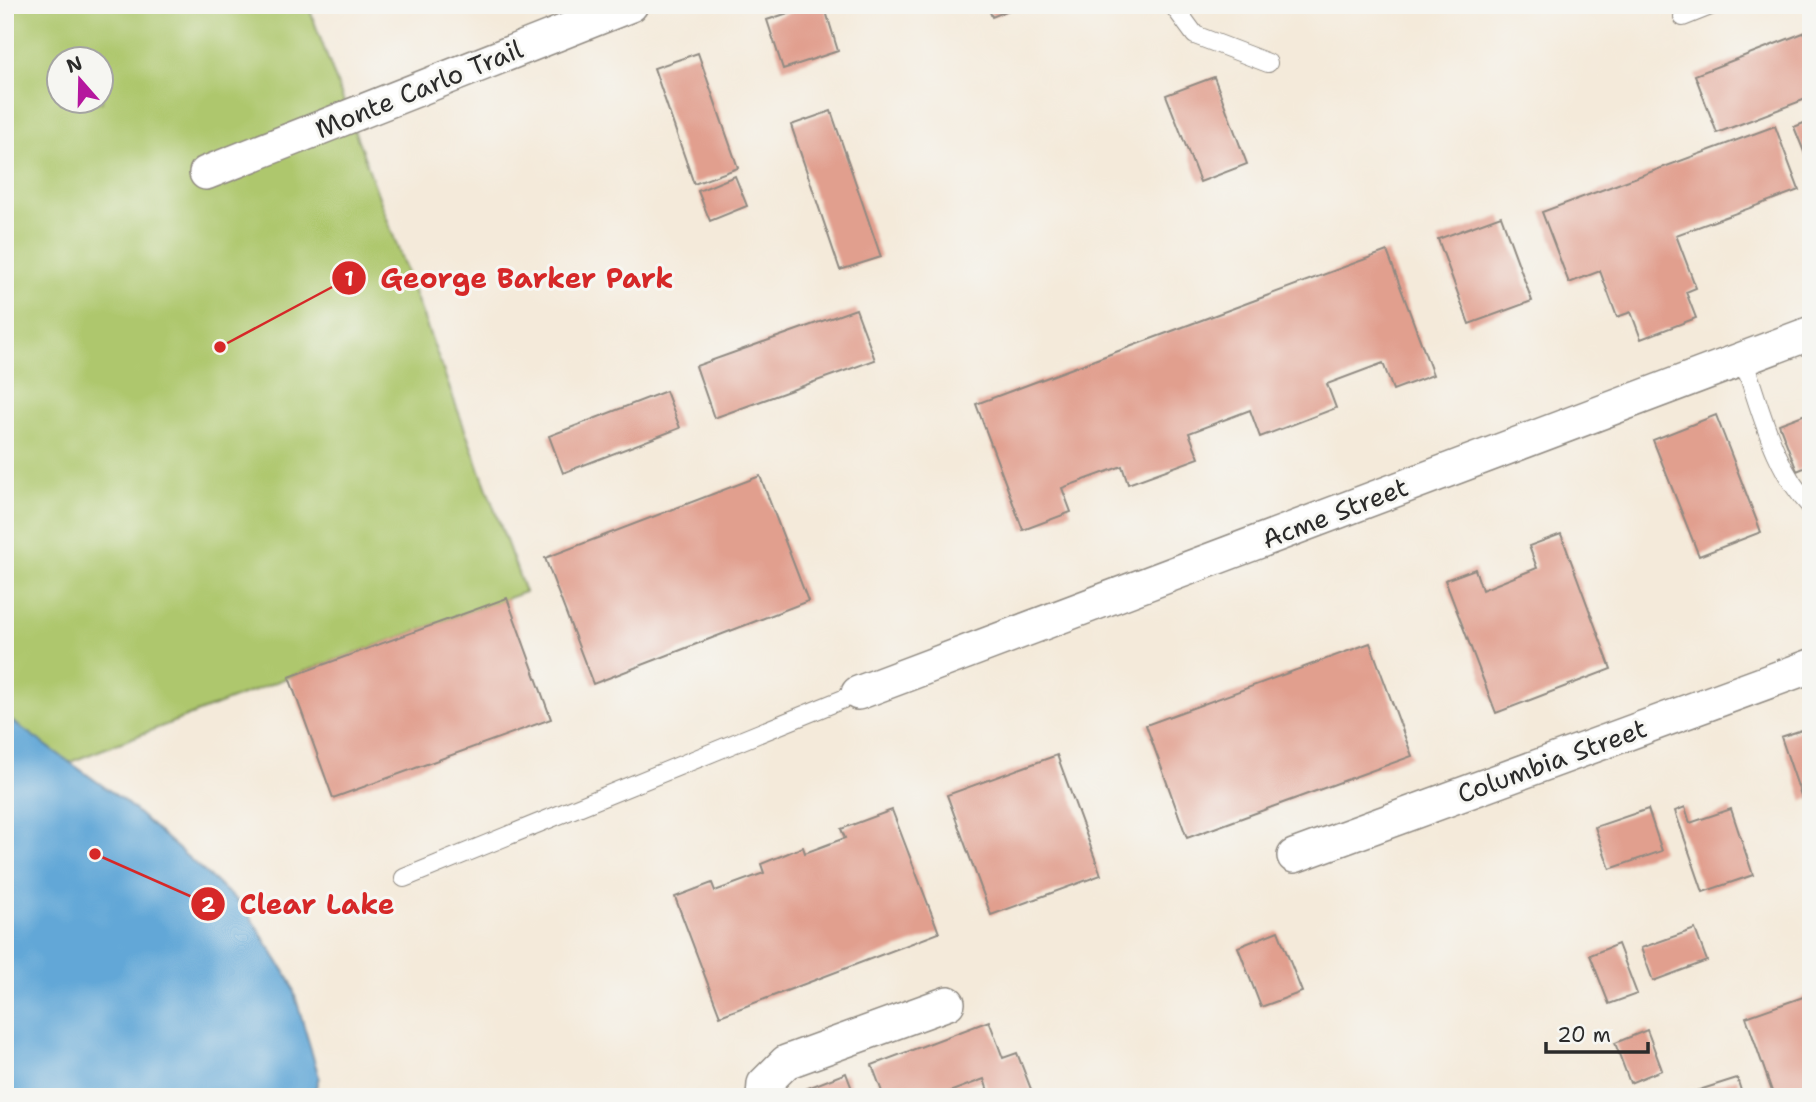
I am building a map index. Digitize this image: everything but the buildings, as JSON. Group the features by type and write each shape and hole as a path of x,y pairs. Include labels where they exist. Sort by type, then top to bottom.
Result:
{"street":[{"name":"Monte Carlo Trail","path":"206,173 631,5"},
{"name":"Acme Street","path":"858,694 1811,334"},
{"name":"Columbia Street","path":"1294,856 1811,666"},
{"path":"764,1090 786,1062 948,1003"}],"lane":[{"path":"1173,5 1195,35 1268,63"},
{"path":"1683,16 1713,5"},
{"path":"1743,359 1778,459 1802,498 1811,507"},
{"path":"404,878 858,694"}],"green space":[{"path":"5,5 308,5 525,592 289,677 29,778 5,1097"}],"water":[{"path":"5,716 124,801 244,907 291,982 319,1077 313,1097 5,1097"}],"place":[{"name":"George Barker Park","path":"220,347"},
{"name":"Clear Lake","path":"95,854"}]}
